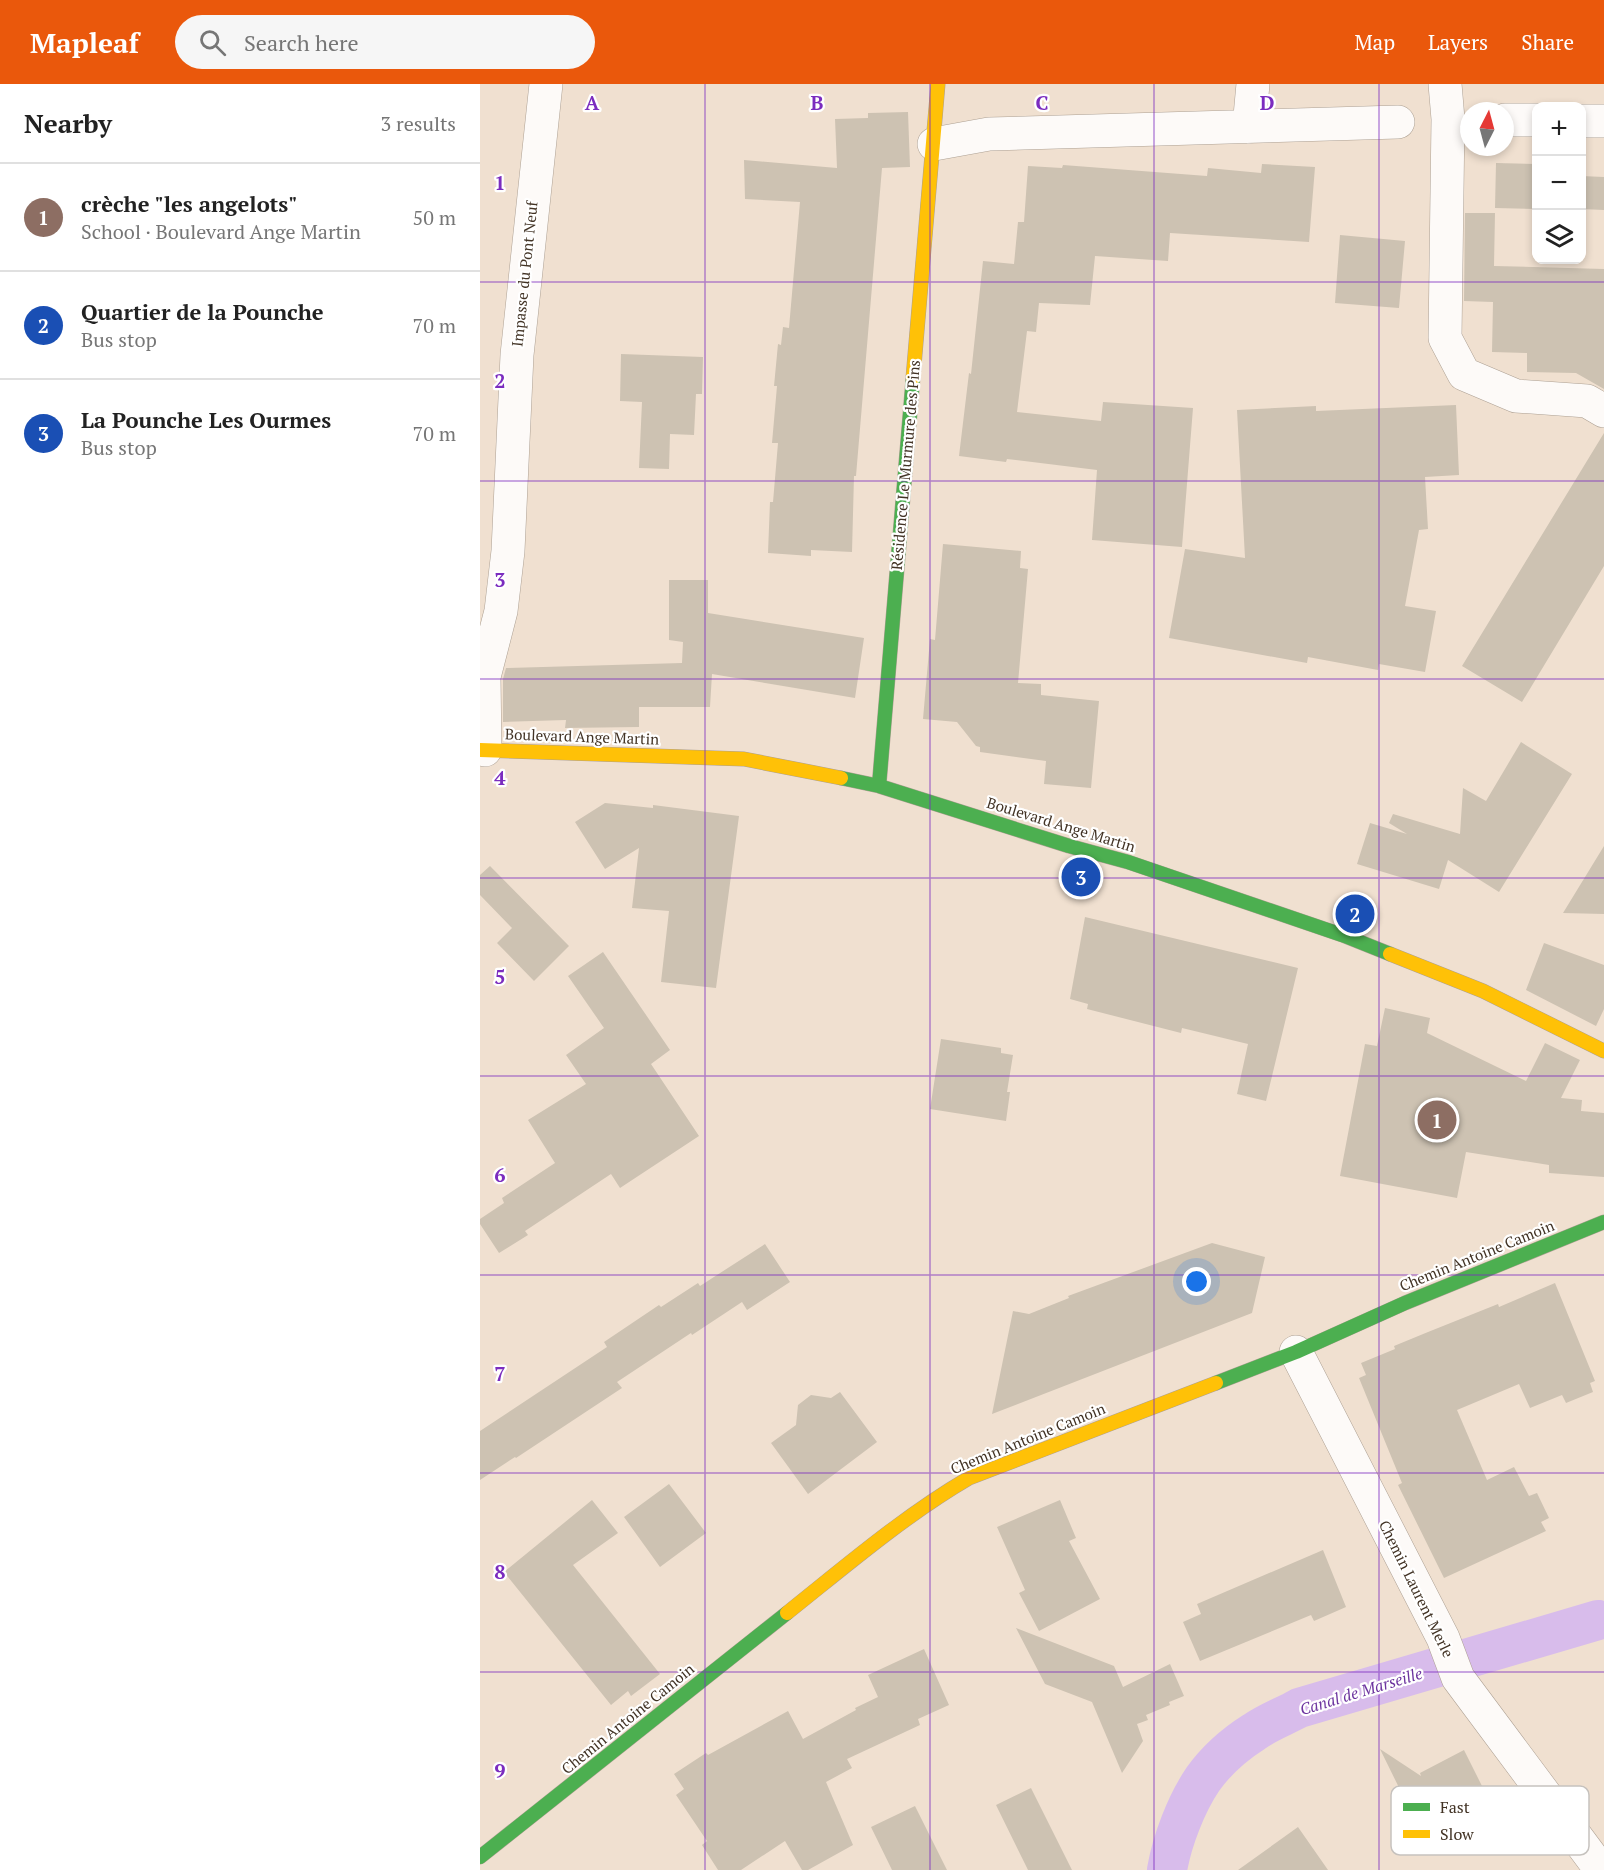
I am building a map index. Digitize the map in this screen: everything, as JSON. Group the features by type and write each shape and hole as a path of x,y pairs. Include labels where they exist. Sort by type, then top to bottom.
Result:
{"street":[{"name":"Impasse du Pont Neuf","path":"482,750 484,676 501,611 508,551 517,355 546,84"},
{"name":"Résidence Le Murmure des Pins","path":"879,786 938,84"},
{"path":"1249,127 1253,84"},
{"path":"1445,84 1458,119 1445,338 1464,374 1516,396 1587,401 1604,411"},
{"path":"1514,120 1532,120"},
{"path":"1586,121 1604,121"},
{"path":"934,144 989,134 1398,122"},
{"name":"Boulevard Ange Martin","path":"482,750 744,759 879,786 1068,846 1128,862 1345,936 1484,991 1604,1051"},
{"name":"Chemin Antoine Camoin","path":"480,1857 905,1519 969,1478 1296,1352 1405,1303 1604,1222"},
{"name":"Chemin Laurent Merle","path":"1296,1352 1443,1638 1458,1678 1538,1786"},
{"name":"Chemin Laurent Merle","path":"1589,1855 1600,1870"}],"building":[{"path":"908,112 910,167 882,168 856,476 854,476 852,552 811,550 811,556 768,553 770,502 773,502 778,443 772,443 777,386 774,386 778,344 781,345 783,327 789,328 800,202 745,199 744,160 837,168 835,119 868,118 868,113"},
{"path":"1496,163 1532,164 1532,209 1495,208"},
{"path":"1262,164 1315,167 1309,242 1170,233 1168,261 1095,256 1090,305 1039,303 1036,332 1027,331 1017,412 1101,421 1103,402 1193,408 1182,547 1092,540 1097,470 1007,459 1006,462 959,456 969,373 971,374 983,261 1014,264 1018,222 1024,222 1028,166 1062,168 1063,165 1207,176 1208,168 1261,173"},
{"path":"1586,176 1604,177 1604,210 1586,209"},
{"path":"1465,213 1495,213 1494,266 1604,269 1604,389 1576,373 1527,372 1527,353 1492,352 1493,302 1464,301"},
{"path":"1340,235 1405,241 1399,308 1335,303"},
{"path":"621,354 703,357 702,394 696,394 694,435 670,434 669,469 639,468 642,402 620,401"},
{"path":"1456,405 1459,475 1425,477 1428,529 1419,530 1405,606 1436,611 1425,672 1379,664 1378,670 1308,657 1307,663 1169,638 1185,549 1245,558 1237,410 1316,406 1316,411"},
{"path":"1604,433 1604,566 1522,702 1462,666"},
{"path":"943,544 1021,551 1020,568 1028,569 1018,683 1041,684 1041,695 1099,701 1091,788 1044,784 1046,761 980,752 980,747 976,746 957,722 923,719 930,639 935,640"},
{"path":"669,580 708,580 708,613 864,638 855,698 712,674 710,707 639,707 639,727 565,728 566,720 503,722 503,679 506,668 682,663 683,642 669,640"},
{"path":"1521,742 1572,774 1499,892 1448,860 1439,889 1357,864 1370,823 1407,834 1389,823 1393,814 1460,834 1463,788 1486,801"},
{"path":"605,803 653,808 653,805 739,816 716,988 661,982 669,911 632,908 639,848 605,869 575,822"},
{"path":"1604,846 1604,914 1563,913"},
{"path":"490,866 569,946 534,981 497,943 512,928 480,895 480,875"},
{"path":"1085,917 1298,968 1266,1101 1237,1094 1248,1044 1182,1028 1181,1033 1087,1009 1088,1004 1070,999"},
{"path":"1544,943 1604,965 1604,1009 1596,1026 1526,990"},
{"path":"603,952 670,1050 651,1064 699,1136 620,1188 611,1174 525,1231 528,1235 499,1253 480,1224 480,1219 504,1203 502,1198 555,1163 528,1120 586,1084 566,1055 604,1028 568,976"},
{"path":"1385,1008 1430,1018 1427,1033 1526,1081 1545,1043 1580,1060 1561,1098 1582,1100 1581,1111 1604,1113 1604,1177 1549,1173 1549,1165 1466,1152 1457,1198 1340,1176 1365,1044 1377,1046"},
{"path":"941,1039 1001,1048 1001,1053 1013,1055 1007,1092 1010,1092 1006,1121 930,1109"},
{"path":"1212,1243 1265,1257 1252,1313 992,1414 1013,1311 1029,1314 1069,1298 1068,1296"},
{"path":"765,1244 790,1282 747,1310 742,1302 692,1335 691,1333 617,1382 622,1388 480,1480 480,1431 607,1347 604,1342 659,1305 661,1307 698,1283 700,1286"},
{"path":"1555,1283 1595,1381 1590,1383 1593,1392 1566,1403 1562,1395 1530,1408 1519,1384 1457,1410 1487,1480 1514,1467 1529,1496 1537,1493 1549,1518 1541,1522 1546,1531 1444,1578 1398,1485 1402,1483 1359,1378 1366,1375 1361,1363 1395,1349 1394,1346 1498,1304 1499,1307"},
{"path":"840,1392 877,1442 808,1494 771,1443 796,1425 798,1405 811,1395 831,1398"},
{"path":"669,1484 706,1533 660,1567 624,1517"},
{"path":"592,1500 618,1533 573,1565 660,1674 631,1696 628,1691 611,1705 504,1572"},
{"path":"1060,1500 1076,1538 1069,1541 1100,1599 1039,1631 1019,1593 1025,1590 997,1527"},
{"path":"1323,1550 1346,1607 1314,1621 1311,1615 1200,1661 1183,1622 1201,1614 1197,1604"},
{"path":"1016,1628 1114,1666 1123,1687 1170,1664 1184,1696 1146,1715 1148,1720 1137,1724 1143,1741 1122,1773 1092,1702 1045,1684"},
{"path":"924,1649 949,1705 918,1719 920,1725 847,1759 852,1768 826,1782 853,1845 808,1870 802,1870 785,1841 741,1870 718,1870 702,1845 707,1841 676,1795 684,1789 674,1774 706,1753 708,1755 788,1711 803,1739 878,1697 868,1675"},
{"path":"1380,1749 1421,1776 1420,1773 1464,1750 1482,1786 1398,1786"},
{"path":"1031,1788 1072,1870 1028,1870 996,1805"},
{"path":"915,1806 947,1870 892,1870 871,1827"},
{"path":"1298,1827 1328,1870 1238,1870"}],"waterway":[{"name":"Canal de Marseille","path":"1167,1870 1180,1823 1203,1779 1233,1747 1265,1725 1299,1708 1598,1620"}],"traffic: fast":[{"path":"879,786 913,378"},
{"path":"841,778 879,786 1069,846 1128,862 1345,936 1390,954"},
{"path":"1216,1383 1296,1352 1405,1303 1604,1222"},
{"path":"480,1857 787,1613"}],"traffic: slow":[{"path":"913,378 938,84"},
{"path":"480,750 744,759 841,778"},
{"path":"1390,954 1483,991 1604,1051"},
{"path":"787,1613 898,1525 969,1478 1216,1383"}],"place":[{"name":"La Pounche Les Ourmes","path":"1081,877"},
{"name":"Quartier de la Pounche","path":"1355,914"},
{"name":"crèche \"les angelots\"","path":"1437,1120"}]}
